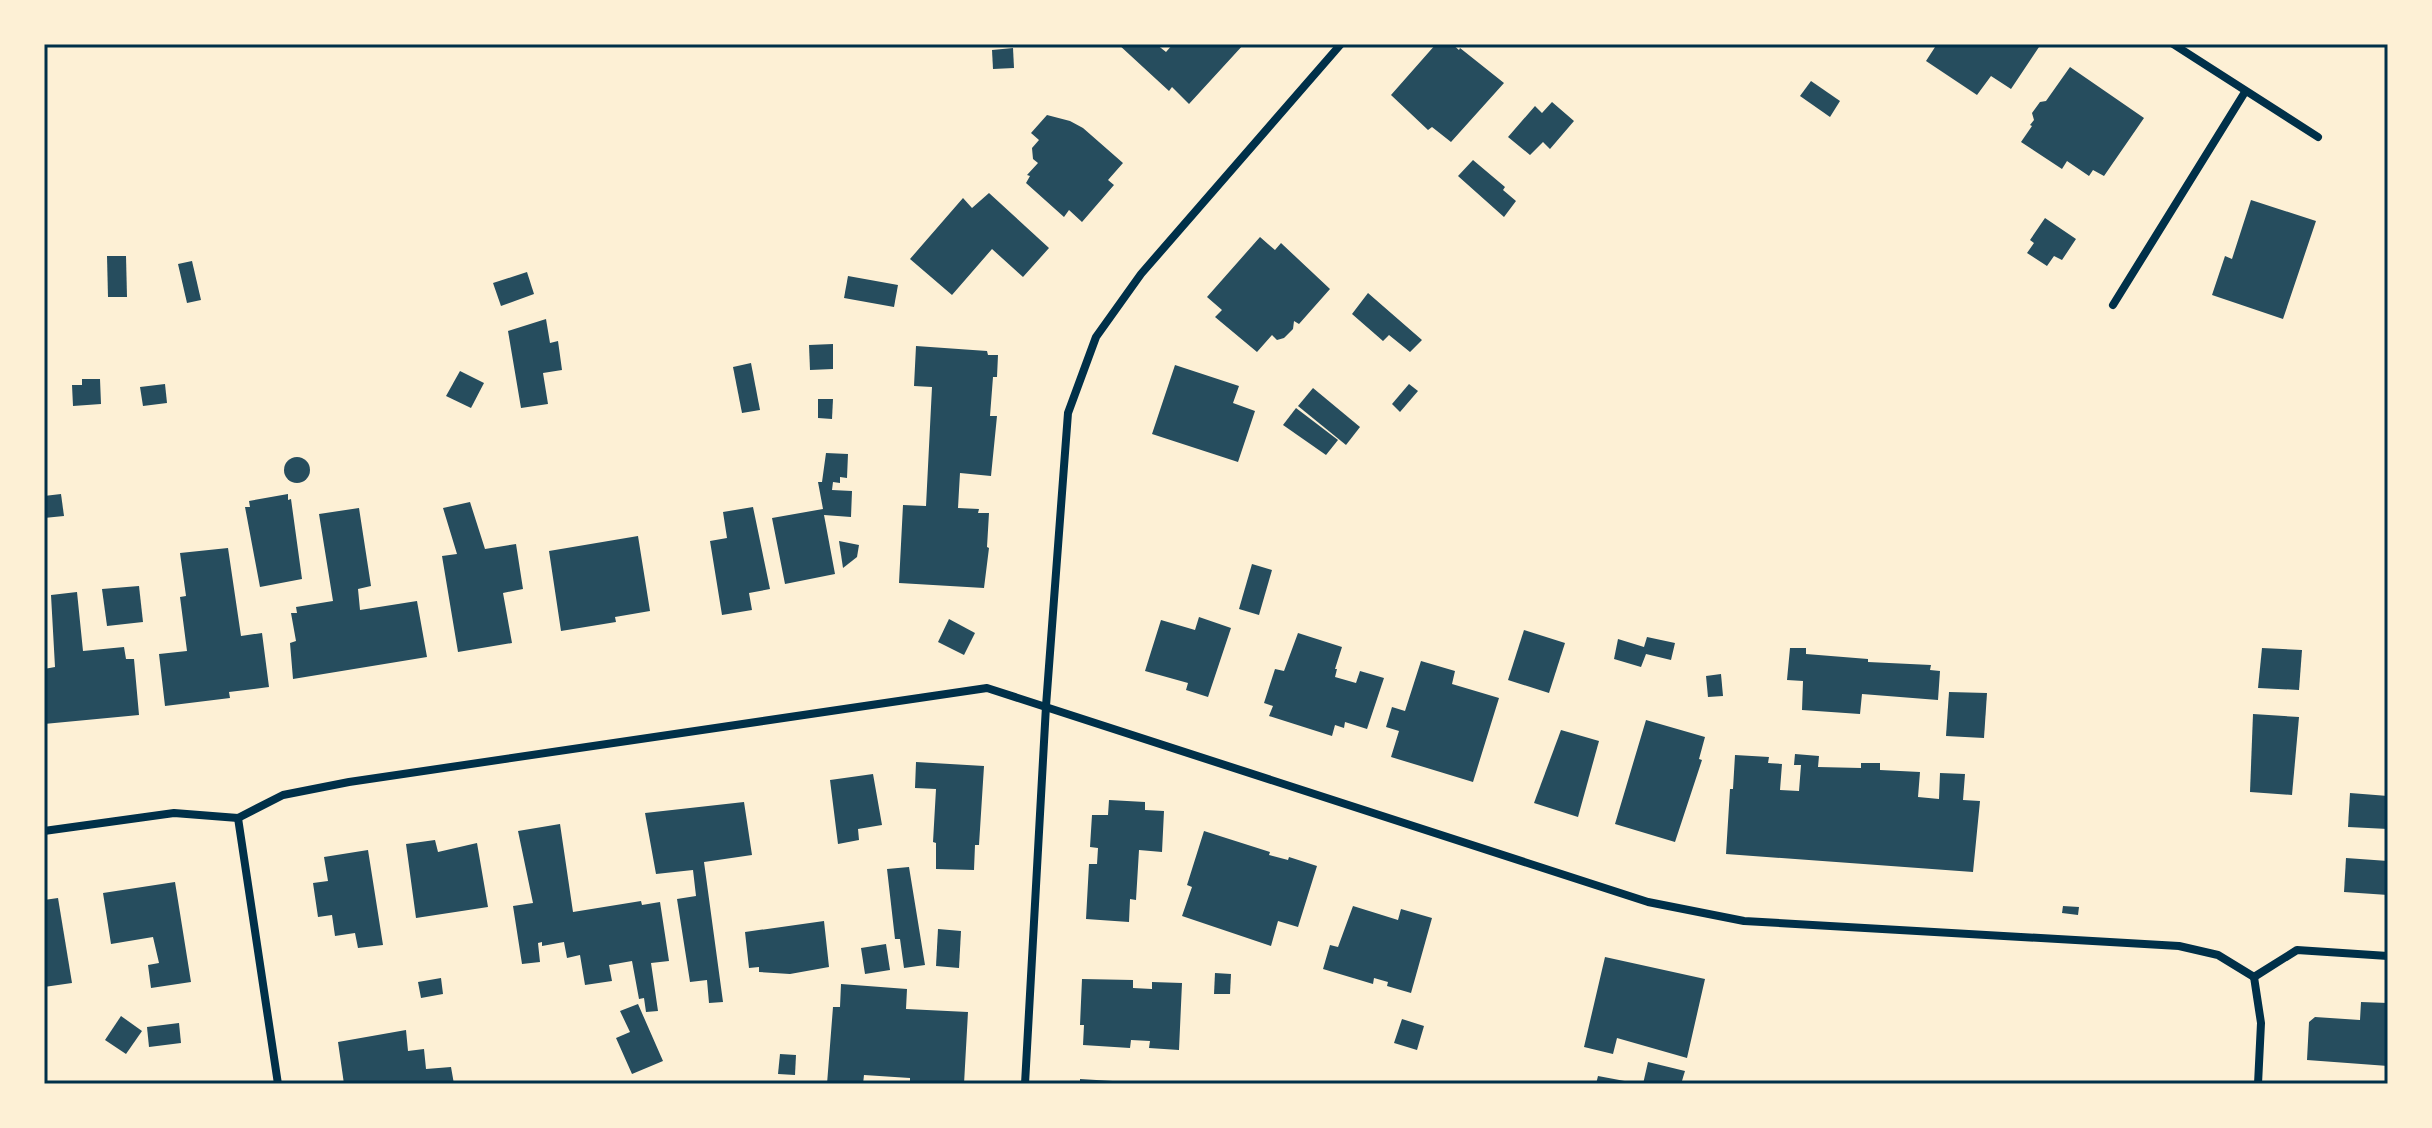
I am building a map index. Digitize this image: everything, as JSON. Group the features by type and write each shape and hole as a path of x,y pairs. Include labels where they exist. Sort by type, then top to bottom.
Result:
{"street":[{"path":"1025,1084 1046,706 1068,413 1096,337 1141,274 1341,44"},
{"path":"2173,44 2318,137"},
{"path":"2113,305 2245,92"},
{"path":"44,831 174,813 238,818 283,795 349,782 987,688 1648,902 1744,921 2179,946 2218,955 2254,977 2261,1023 2258,1084"},
{"path":"238,818 278,1084"},
{"path":"2254,977 2297,950 2388,956"}],"building":[{"path":"1118,44 1156,44 1166,52 1173,44 1244,44 1189,104 1172,87 1169,91"},
{"path":"1436,44 1452,44 1460,48 1504,83 1451,142 1432,127 1428,130 1391,95"},
{"path":"1937,44 2041,44 2011,89 1991,76 1977,95 1926,61"},
{"path":"1013,48 1014,68 993,69 992,50"},
{"path":"2070,67 2144,118 2104,176 2093,170 2089,176 2067,161 2062,169 2021,142 2032,126 2032,113 2040,102 2046,101"},
{"path":"1811,81 1840,101 1830,117 1800,96"},
{"path":"1552,102 1574,121 1550,149 1543,142 1530,155 1508,137 1535,106 1542,113"},
{"path":"1047,115 1083,128 1123,163 1108,180 1114,185 1082,222 1069,210 1064,217 1026,183 1030,176 1027,175 1038,163 1033,159 1032,148 1039,140 1031,133"},
{"path":"1473,160 1505,187 1503,190 1516,201 1504,217 1458,176"},
{"path":"989,193 1049,248 1023,277 992,249 952,295 910,259 963,198 972,208"},
{"path":"2251,200 2316,221 2283,319 2212,295 2225,256 2232,259"},
{"path":"2045,218 2076,239 2062,260 2054,256 2047,266 2027,253 2034,243 2030,240"},
{"path":"1260,237 1275,250 1281,243 1330,289 1299,324 1294,321 1293,329 1284,338 1277,340 1272,335 1257,352 1215,317 1222,310 1207,297"},
{"path":"107,256 126,256 127,297 108,297"},
{"path":"192,261 201,300 187,303 178,264"},
{"path":"527,272 534,294 501,306 493,283"},
{"path":"848,276 898,285 894,307 844,298"},
{"path":"1368,293 1422,340 1410,352 1389,335 1383,341 1352,314"},
{"path":"546,319 550,343 558,341 562,370 543,373 548,404 521,408 508,331"},
{"path":"833,344 833,369 810,370 809,345"},
{"path":"916,346 987,351 988,355 998,355 990,416 997,416 991,476 960,473 958,508 989,513 984,588 899,583 903,505 926,506 932,387 914,386"},
{"path":"751,363 760,410 742,413 733,367"},
{"path":"1175,365 1239,386 1233,403 1255,411 1238,462 1152,434"},
{"path":"460,371 484,383 471,408 446,396"},
{"path":"82,379 100,379 101,404 73,406 72,385 82,385"},
{"path":"165,384 167,403 143,406 140,387"},
{"path":"1409,384 1418,391 1400,412 1392,404"},
{"path":"1313,388 1360,427 1346,445 1298,406"},
{"path":"818,399 833,399 832,419 818,418"},
{"path":"1296,408 1338,440 1326,455 1283,425"},
{"path":"826,453 848,454 847,478 840,477 840,483 833,482 832,490 852,491 851,517 824,515 835,574 785,584 772,518 823,509 818,482 822,482"},
{"path":"297,457 306,461 310,470 306,479 297,483 288,479 284,470 288,461"},
{"path":"61,494 64,516 44,518 44,496"},
{"path":"288,494 302,579 260,587 245,507 250,507 249,501"},
{"path":"470,502 485,549 516,544 523,589 503,593 512,643 458,652 442,556 457,554 443,508"},
{"path":"753,507 770,589 749,593 752,610 722,615 710,541 727,538 723,512"},
{"path":"359,508 371,586 358,589 360,610 417,601 427,657 293,679 290,643 296,641 291,613 297,613 296,607 333,601 319,514"},
{"path":"638,536 650,611 615,617 616,622 561,631 549,551"},
{"path":"839,541 859,545 857,557 843,568"},
{"path":"228,548 241,636 262,633 269,687 229,692 230,698 165,706 159,654 187,651 180,597 186,596 180,553"},
{"path":"1252,564 1272,570 1259,615 1239,609"},
{"path":"139,586 143,622 107,626 102,589"},
{"path":"77,592 83,651 124,647 126,659 134,659 139,715 44,724 44,669 55,667 51,595"},
{"path":"1199,617 1231,628 1208,697 1186,690 1188,683 1145,671 1161,620 1195,630"},
{"path":"949,619 975,633 964,655 938,642"},
{"path":"1524,630 1565,643 1549,693 1508,680"},
{"path":"1298,633 1342,647 1335,677 1356,683 1360,671 1384,678 1367,729 1345,722 1344,728 1335,725 1332,736 1269,716 1273,706 1264,703 1275,669 1284,671"},
{"path":"1647,637 1675,643 1671,660 1646,654 1641,667 1614,659 1618,639 1644,647"},
{"path":"1790,648 1806,648 1806,654 1868,659 1868,662 1931,665 1930,670 1940,671 1938,700 1862,694 1860,714 1802,710 1803,681 1787,680"},
{"path":"2262,648 2302,650 2299,690 2258,688"},
{"path":"1421,661 1455,671 1452,684 1499,698 1473,782 1391,757 1399,731 1386,727 1392,707 1405,711"},
{"path":"1721,674 1723,696 1708,697 1706,676"},
{"path":"1949,692 1987,693 1984,738 1946,736"},
{"path":"2253,714 2299,717 2292,795 2250,792"},
{"path":"1646,720 1705,737 1699,759 1702,760 1675,842 1615,824"},
{"path":"1561,730 1599,741 1578,817 1534,803"},
{"path":"1795,754 1819,756 1818,767 1861,768 1861,763 1880,763 1880,770 1920,772 1918,797 1939,799 1940,773 1965,774 1963,800 1980,801 1973,872 1726,854 1735,755 1769,757 1768,763 1782,764 1780,790 1799,791 1801,765 1794,765"},
{"path":"916,762 984,766 979,845 975,845 974,870 936,869 936,843 933,842 936,789 915,788"},
{"path":"873,774 882,825 858,829 859,840 838,844 830,780"},
{"path":"2350,793 2388,796 2388,829 2348,827"},
{"path":"1109,800 1145,802 1145,810 1164,811 1162,852 1139,850 1136,900 1130,899 1129,922 1086,919 1089,864 1097,864 1098,848 1090,847 1092,815 1108,815"},
{"path":"744,802 752,855 704,862 723,1002 709,1003 707,980 690,982 677,899 696,896 693,870 656,874 645,813"},
{"path":"560,824 573,912 641,901 642,905 660,902 669,961 651,963 658,1011 646,1012 644,998 639,999 632,961 609,965 612,981 585,985 580,955 567,958 564,942 542,946 542,942 538,943 540,962 522,964 513,906 533,903 518,831"},
{"path":"1204,831 1270,852 1269,855 1288,860 1289,857 1317,866 1298,927 1278,921 1271,946 1182,916 1192,887 1187,885"},
{"path":"435,840 438,852 477,843 488,907 416,918 406,844"},
{"path":"368,850 383,945 358,948 355,933 335,936 332,915 318,917 313,883 328,881 324,857"},
{"path":"2346,858 2388,861 2388,895 2344,892"},
{"path":"909,867 925,965 904,968 900,939 895,939 887,869"},
{"path":"175,882 191,982 151,988 148,965 159,963 153,937 111,944 103,893"},
{"path":"58,898 72,983 44,987 44,900"},
{"path":"1353,906 1398,920 1401,909 1432,918 1411,993 1387,986 1388,982 1374,978 1373,984 1323,969 1330,945 1338,947"},
{"path":"2063,906 2079,907 2078,915 2062,913"},
{"path":"824,921 829,967 790,974 759,972 759,967 749,968 745,932"},
{"path":"938,929 961,931 959,968 936,966"},
{"path":"886,944 890,970 865,974 861,948"},
{"path":"1605,957 1705,979 1687,1058 1617,1038 1613,1054 1584,1047"},
{"path":"1215,973 1231,974 1230,994 1214,994"},
{"path":"441,978 443,994 421,998 418,982"},
{"path":"1082,979 1133,980 1133,988 1152,989 1152,982 1182,983 1179,1050 1149,1048 1150,1041 1131,1040 1130,1048 1083,1045 1084,1025 1080,1025"},
{"path":"841,984 907,989 906,1009 968,1012 964,1084 910,1084 910,1078 864,1075 863,1084 827,1084 833,1007 840,1007"},
{"path":"2361,1002 2388,1003 2388,1066 2307,1060 2309,1022 2315,1017 2360,1020"},
{"path":"638,1004 663,1061 632,1074 616,1038 630,1032 620,1011"},
{"path":"121,1016 142,1031 126,1054 105,1040"},
{"path":"1402,1019 1424,1026 1417,1050 1394,1043"},
{"path":"179,1023 181,1043 149,1047 147,1027"},
{"path":"406,1030 408,1051 424,1049 426,1069 451,1067 454,1084 344,1084 338,1042"},
{"path":"780,1054 796,1055 795,1075 778,1074"},
{"path":"1648,1062 1685,1071 1681,1084 1643,1084"},
{"path":"1598,1076 1630,1082 1630,1084 1596,1084"},
{"path":"1080,1079 1129,1082 1129,1084 1080,1084"}]}
